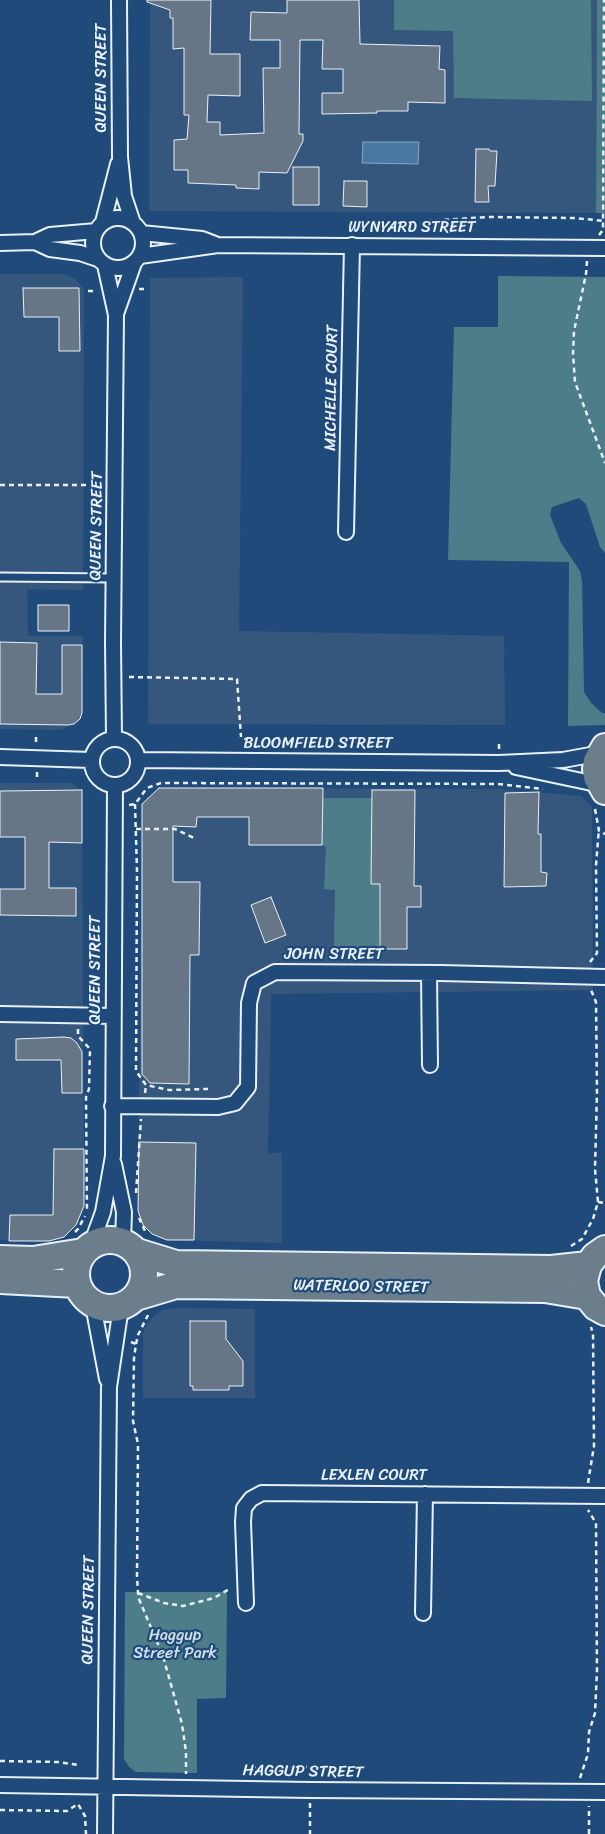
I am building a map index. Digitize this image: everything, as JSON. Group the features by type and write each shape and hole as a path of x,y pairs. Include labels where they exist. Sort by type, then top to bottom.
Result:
{"highway":[{"path":"600,794 596,769 603,750"},
{"path":"0,1259 33,1260 82,1244 107,1240 137,1244 142,1260 144,1280 136,1305 112,1309 93,1305 86,1300 77,1284 75,1273 82,1244"},
{"name":"WATERLOO STREET","path":"137,1244 176,1264 551,1269 596,1257"},
{"path":"594,1311 584,1281 596,1257"},
{"path":"0,1280 77,1284"},
{"name":"WATERLOO STREET","path":"136,1305 176,1285 545,1289 594,1311"}],"street":[{"name":"QUEEN STREET","path":"119,0 120,156 124,196 137,228"},
{"name":"QUEEN STREET","path":"100,227 120,156"},
{"path":"0,243 35,242 50,235 100,227 119,218 137,228 143,241 137,259 120,269 80,253 50,248 35,242"},
{"path":"100,227 92,242 95,254 101,262"},
{"name":"WYNYARD STREET","path":"137,228 202,240 218,245"},
{"name":"WYNYARD STREET","path":"137,259 218,245 602,248"},
{"name":"MICHELLE COURT","path":"346,532 352,245"},
{"name":"QUEEN STREET","path":"116,315 137,259"},
{"name":"QUEEN STREET","path":"101,262 116,315 113,578 114,738"},
{"path":"114,738 127,742 136,753 138,760 134,774 129,780 115,785 100,780 95,775 91,760 93,753 101,742 114,738"},
{"name":"BLOOMFIELD STREET","path":"138,760 499,763 563,760 603,750"},
{"path":"0,758 91,760"},
{"name":"BLOOMFIELD STREET","path":"499,763 600,794"},
{"name":"QUEEN STREET","path":"115,785 113,1156 124,1212 137,1244"},
{"name":"JOHN STREET","path":"112,1106 218,1107 235,1103 248,1087 249,1003 254,983 275,972 605,976"},
{"path":"429,973 430,1065"},
{"path":"0,1014 113,1016"},
{"name":"QUEEN STREET","path":"82,1244 103,1212 113,1156"},
{"name":"QUEEN STREET","path":"93,1305 109,1387"},
{"name":"QUEEN STREET","path":"105,1834 109,1387 115,1342 136,1305"},
{"name":"LEXLEN COURT","path":"246,1603 244,1508 251,1499 262,1493 605,1496"},
{"path":"423,1612 425,1494"},
{"name":"HAGGUP STREET","path":"0,1786 605,1792"}],"lane":[{"path":"0,577 113,578"}],"path":[{"path":"426,221 488,217 575,218 605,221"},
{"path":"0,485 88,485"},
{"path":"129,677 237,679 241,737"},
{"path":"208,1090 168,1090 146,1085 136,1071 135,804 147,788 161,784 498,784 544,789"},
{"path":"569,1247 582,1239 593,1219 598,1202 595,1168 597,1092 596,1002 589,986 588,976 591,961 597,953 596,865 599,828 597,814 600,794"},
{"path":"129,805 135,804"},
{"path":"599,828 599,831 605,834"},
{"path":"136,829 175,829 194,838"},
{"path":"77,1016 78,1036 90,1049 89,1089 86,1097 87,1212 78,1229 82,1244"},
{"path":"136,1198 139,1129 146,1085"},
{"path":"598,1202 605,1203"},
{"path":"137,1212 145,1232 137,1244"},
{"path":"136,1305 146,1317 138,1335 134,1358 133,1421 138,1444 138,1593 163,1656 182,1724 186,1752 186,1788"},
{"path":"589,1834 589,1792 580,1779 588,1754 589,1732 594,1713 597,1671 596,1523 585,1506 594,1446 594,1311"},
{"path":"115,1342 136,1344"},
{"path":"138,1593 164,1603 183,1606 214,1598 246,1580"},
{"path":"0,1762 58,1762 79,1765"},
{"path":"251,1767 307,1767"},
{"path":"310,1790 310,1834"},
{"path":"0,1810 66,1811 78,1804 85,1816 86,1834"}],"shaded area":[{"path":"150,0 597,0 596,213 149,211"},
{"path":"363,142 419,142 418,164 362,163"},
{"path":"0,274 64,274 74,278 84,289 83,590 27,589 28,636 83,636 82,713 80,719 61,730 0,729"},
{"path":"243,277 239,631 504,636 505,725 148,724 150,278"},
{"path":"0,783 71,783 82,790 84,1206 76,1225 64,1237 49,1241 0,1240"},
{"path":"159,788 499,789 581,796 592,807 593,990 271,994 268,1153 282,1153 282,1243 167,1240 152,1234 143,1225 138,1211 142,804"},
{"path":"177,1308 255,1309 255,1398 143,1398 143,1335 145,1326 163,1310"}],"green space":[{"path":"394,0 591,0 592,101 454,98 453,31 394,30"},
{"path":"597,0 605,0 605,213 596,213"},
{"path":"498,276 605,277 605,553 600,547 586,504 579,498 552,507 550,515 561,543 580,571 582,581 584,692 591,703 602,713 605,713 605,725 568,726 569,562 448,560 454,327 498,327"},
{"path":"323,798 372,798 371,884 380,884 379,957 336,958 334,948 335,890 324,889 326,847 322,845"},
{"name":"Haggup Street Park","path":"125,1592 227,1592 226,1698 197,1699 197,1773 136,1772 129,1767 124,1759"}],"building":[{"path":"147,0 211,0 210,54 240,54 240,96 208,95 207,122 220,122 220,135 264,133 263,68 280,68 280,40 250,40 251,12 287,13 287,0 359,0 360,44 440,46 439,69 445,70 445,103 408,102 408,111 322,114 322,93 343,93 343,69 322,69 323,40 300,40 299,134 303,134 303,141 287,173 259,172 259,189 236,188 236,185 188,183 188,170 174,170 174,140 187,139 189,115 184,115 184,48 173,49 173,18 170,18 170,10 147,2"},
{"path":"476,149 497,151 495,186 488,186 489,202 475,202"},
{"path":"293,167 319,167 319,205 293,205"},
{"path":"344,181 367,181 367,207 343,206"},
{"path":"23,288 79,288 80,351 59,351 59,317 24,317"},
{"path":"38,605 69,605 69,631 38,631"},
{"path":"0,642 37,643 36,694 62,694 62,645 82,645 82,713 80,719 74,724 68,725 0,724"},
{"path":"159,788 323,788 322,845 249,845 249,817 197,817 196,827 173,826 173,882 200,882 199,955 190,955 189,1084 150,1083 142,1074 142,804"},
{"path":"82,790 82,843 49,842 49,888 76,888 76,916 0,915 0,889 25,889 25,837 0,837 0,791"},
{"path":"372,790 415,790 414,886 421,886 421,907 407,907 407,949 380,949 380,884 371,884"},
{"path":"539,792 538,834 541,834 541,872 547,873 546,886 504,887 505,793"},
{"path":"271,897 286,935 265,943 251,905"},
{"path":"71,1038 77,1043 82,1052 82,1093 62,1093 61,1060 16,1060 16,1039"},
{"path":"139,1142 196,1143 194,1240 167,1240 152,1234 143,1225 138,1211"},
{"path":"54,1149 84,1149 84,1206 76,1225 64,1237 49,1241 9,1241 10,1215 53,1215"},
{"path":"190,1321 226,1321 226,1339 243,1361 243,1386 229,1386 229,1390 193,1390 193,1386 190,1386"}]}
